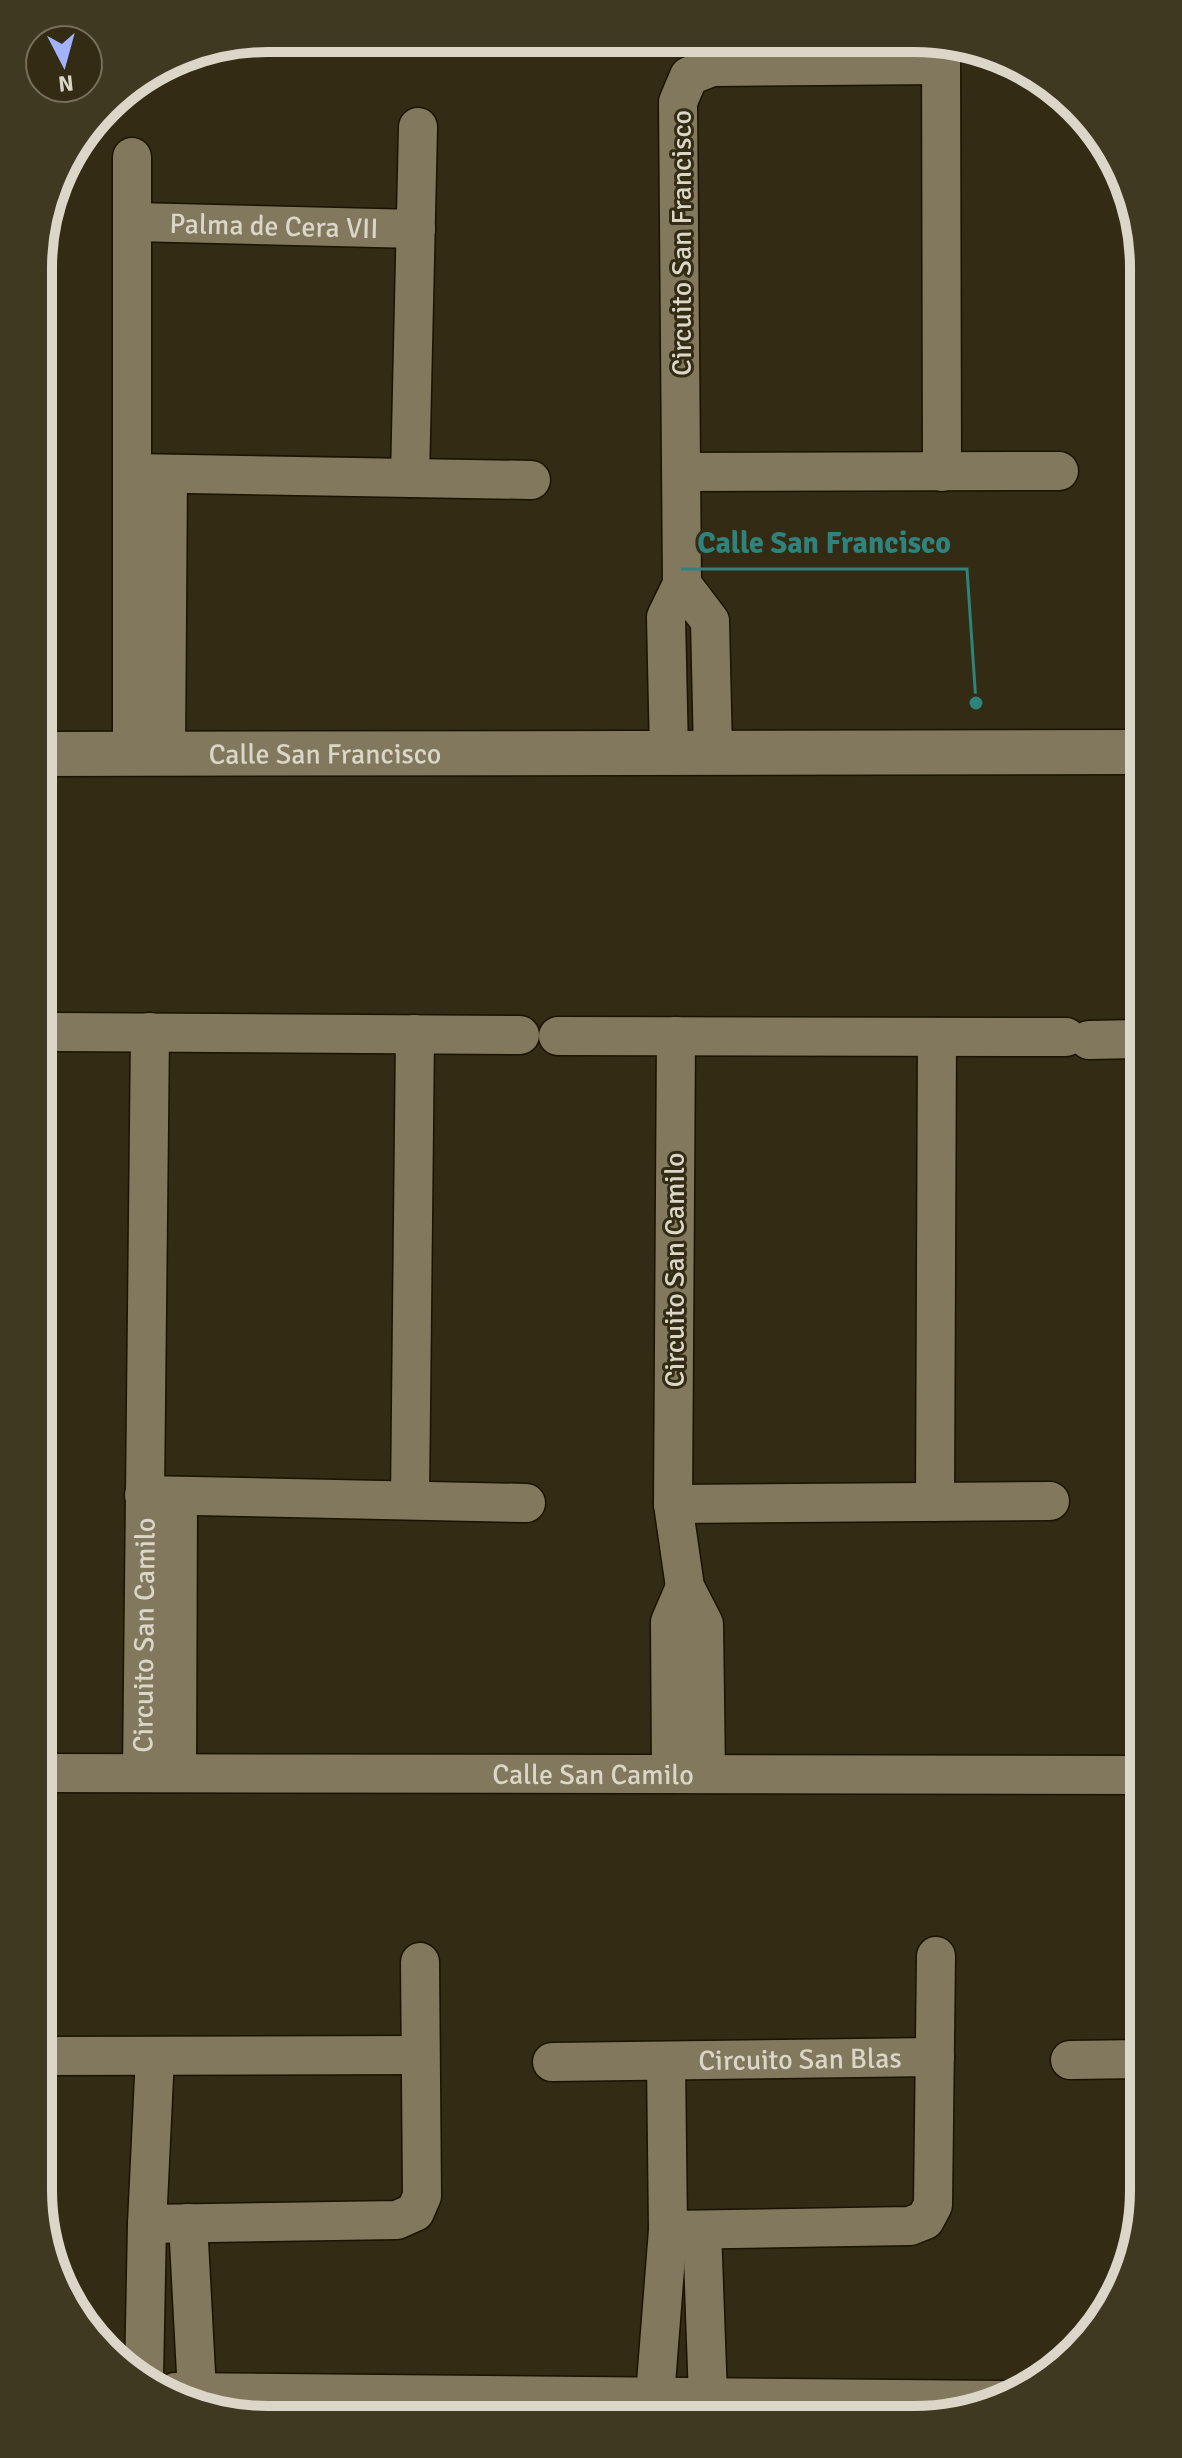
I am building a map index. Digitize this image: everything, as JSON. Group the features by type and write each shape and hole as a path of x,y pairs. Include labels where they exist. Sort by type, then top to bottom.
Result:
{"street":[{"name":"Circuito San Francisco","path":"669,753 666,617 682,584 678,102 689,76 712,67 937,53"},
{"name":"Circuito San Francisco","path":"940,54 942,472"},
{"path":"410,478 418,127"},
{"path":"132,157 151,473 149,754"},
{"name":"Palma de Cera VII","path":"134,222 416,229"},
{"path":"682,472 1059,471"},
{"path":"151,473 531,480"},
{"path":"682,584 710,621 713,753"},
{"name":"Calle San Francisco","path":"52,754 1130,752"},
{"path":"55,1032 520,1035"},
{"name":"Circuito San Camilo","path":"150,1032 161,1496 159,1773"},
{"path":"410,1500 415,1034"},
{"path":"558,1036 1130,1039"},
{"name":"Circuito San Camilo","path":"676,1036 673,1504 685,1587 704,1624 688,1774"},
{"path":"935,1502 937,1037"},
{"name":"Circuito San Camilo","path":"161,1496 526,1503"},
{"path":"673,1504 1050,1501"},
{"name":"Calle San Camilo","path":"52,1773 1130,1775"},
{"name":"Circuito San Blas","path":"685,2230 910,2226 925,2220 933,2205 936,1956"},
{"path":"147,2224 397,2220 415,2212 422,2196 420,1962"},
{"path":"52,2056 420,2055"},
{"path":"144,2367 155,2056"},
{"name":"Circuito San Blas","path":"552,2062 935,2057"},
{"path":"1070,2060 1130,2059"},
{"name":"Circuito San Blas","path":"666,2061 708,2397"},
{"path":"186,2390 188,2223"},
{"name":"Circuito San Blas","path":"655,2396 685,2230"},
{"path":"191,2392 655,2396 946,2403"}],"place":[{"name":"Calle San Francisco","path":"976,703"}]}
